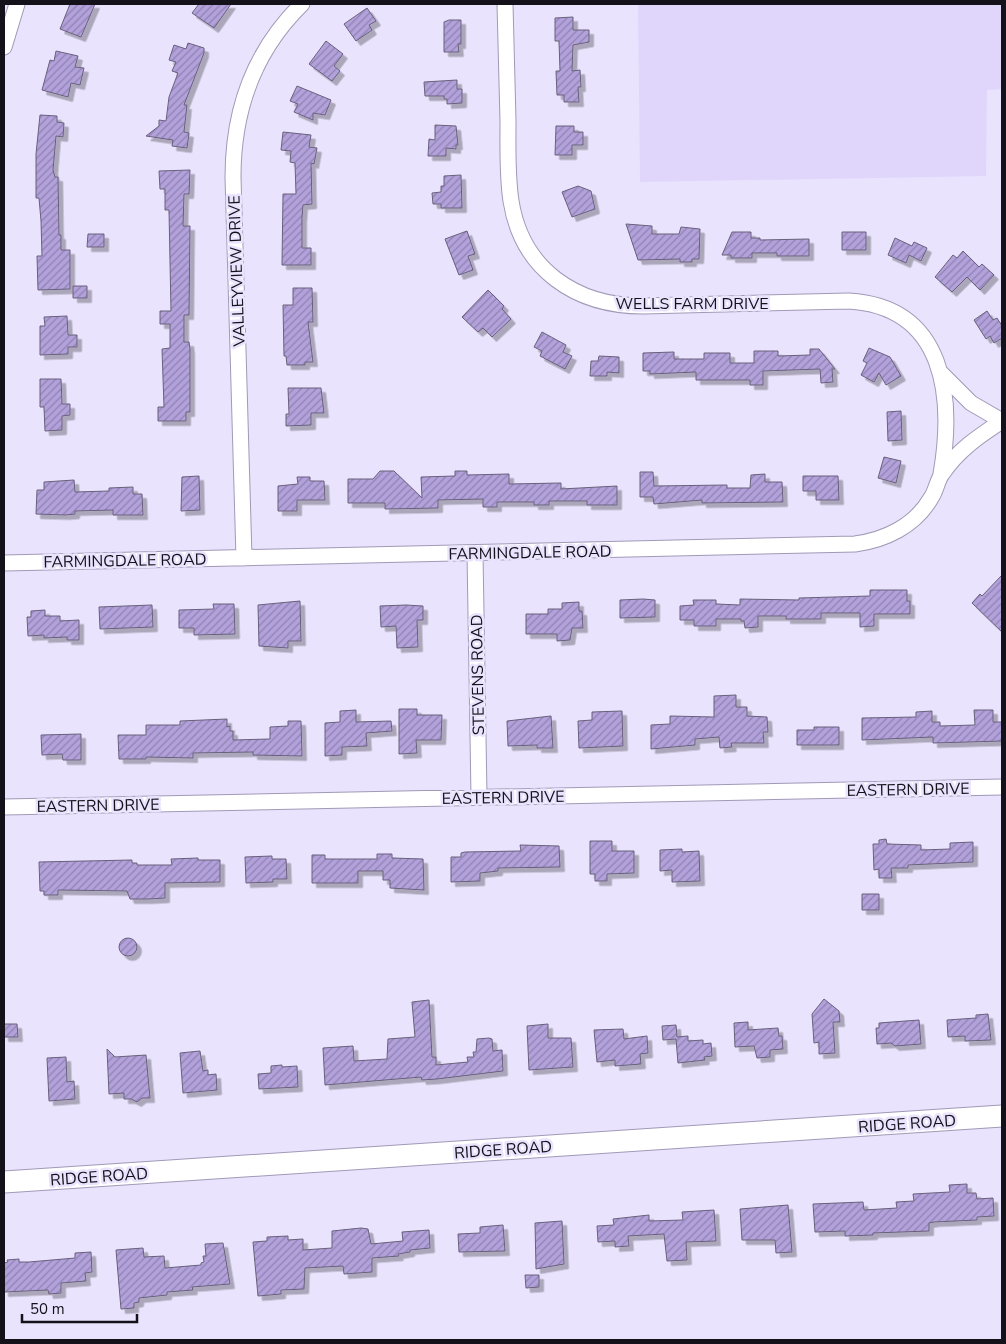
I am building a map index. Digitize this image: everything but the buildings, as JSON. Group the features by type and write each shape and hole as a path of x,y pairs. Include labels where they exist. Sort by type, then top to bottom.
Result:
{"street":[{"path":"4,47 17,4"},
{"name":"VALLEYVIEW DRIVE","path":"244,558 233,176 235,143 242,101 254,69 270,42 302,4"},
{"name":"WELLS FARM DRIVE","path":"505,4 511,202 525,243 536,260 548,273 582,295 620,305 843,301 875,305 897,315 920,333 933,350 941,373 945,427 940,475"},
{"name":"WELLS FARM DRIVE","path":"941,373 971,403 1002,421"},
{"name":"FARMINGDALE ROAD","path":"4,563 861,543 886,537 912,520 929,502 940,475 967,444 1002,421"},
{"name":"STEVENS ROAD","path":"476,553 479,797"},
{"name":"EASTERN DRIVE","path":"4,807 1002,787"},
{"name":"RIDGE ROAD","path":"4,1182 1002,1116"}],"shaded area":[{"path":"638,4 1002,4 1002,89 987,90 986,176 640,182"}]}
